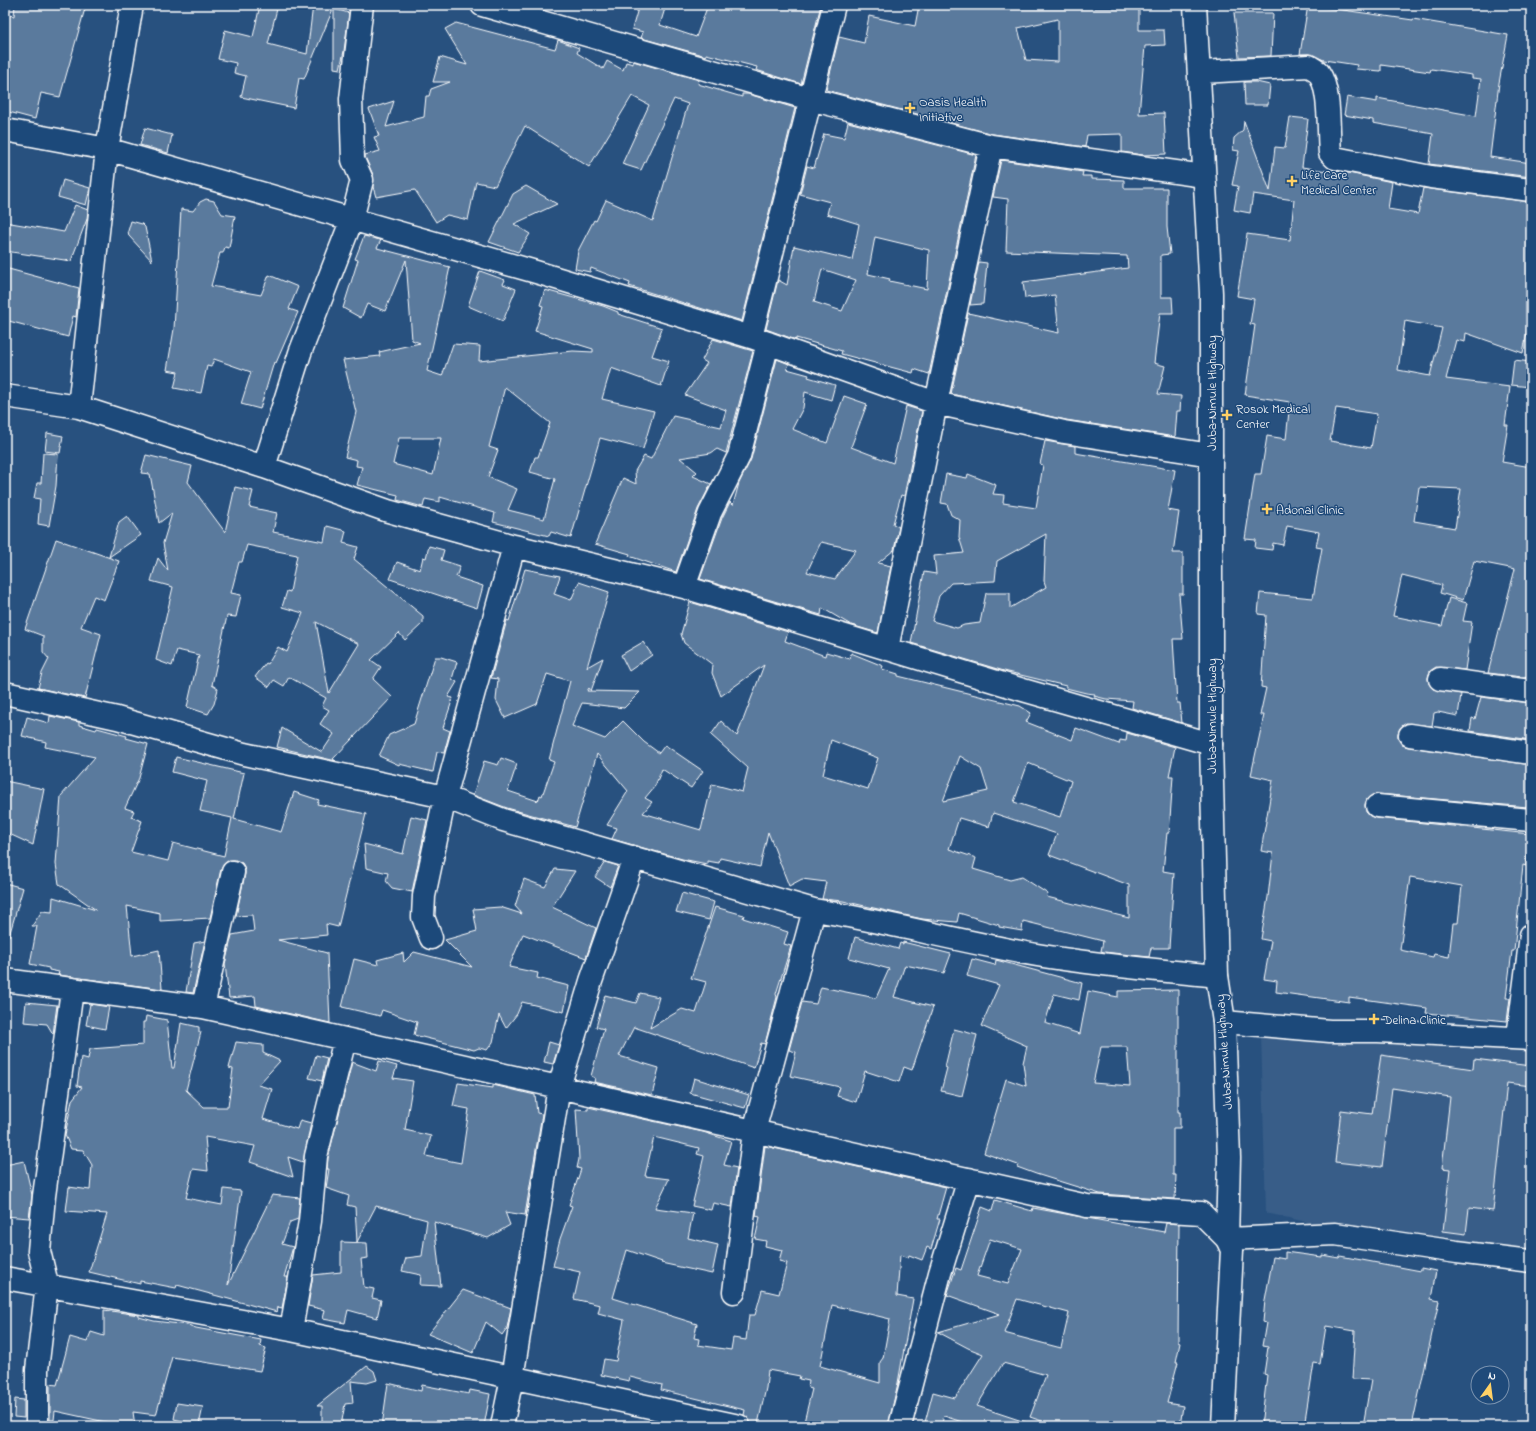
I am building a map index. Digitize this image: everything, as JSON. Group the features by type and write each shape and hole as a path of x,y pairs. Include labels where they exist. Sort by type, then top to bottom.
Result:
{"street":[{"path":"79,407 107,149 132,5"},
{"path":"264,467 300,353 352,220 362,180 353,160 351,99 362,5"},
{"path":"482,5 810,99 991,146 1204,176"},
{"path":"684,587 710,513 740,456 760,340 810,99 834,5"},
{"name":"Juba–Nimule Highway","path":"1195,5 1211,293 1211,744 1217,976 1224,1022 1229,1158 1227,1239 1232,1250 1223,1426"},
{"path":"1202,72 1309,66 1318,72 1323,82 1329,118 1330,153 1336,158 1431,176 1531,190"},
{"path":"5,130 107,149 536,272 760,340 936,403 1064,432 1211,455"},
{"path":"887,649 936,403 991,146"},
{"path":"5,396 79,407 264,467 388,511 514,546 684,587 887,649 1211,744"},
{"path":"431,938 423,917 424,896 445,797 514,546"},
{"path":"1440,680 1531,691"},
{"path":"5,693 117,718 244,754 445,797 503,820 814,910 862,918 1036,954 1125,967 1217,976"},
{"path":"1410,735 1531,753"},
{"path":"1377,806 1531,820"},
{"path":"502,1426 512,1378 559,1087 591,981 634,858"},
{"path":"203,1007 233,872"},
{"path":"734,1292 754,1131 814,910"},
{"path":"1224,1022 1330,1030 1524,1038 1531,935"},
{"path":"5,980 203,1007 1087,1206 1201,1213 1227,1239 1335,1234 1531,1261"},
{"path":"37,1426 37,1370 47,1284 39,1251 44,1196 72,990"},
{"path":"291,1330 310,1221 316,1156 345,1039"},
{"path":"900,1426 940,1273 969,1179"},
{"path":"5,1278 47,1284 291,1330 734,1426"}],"shaded area":[{"path":"1261,1034 1410,1040 1531,1050 1531,1255 1329,1227 1266,1213"}],"building":[{"path":"15,5 86,5 60,97 41,93 35,119 5,111 8,95 5,81 5,14 14,16"},
{"path":"260,5 278,5 268,44 307,54 313,5 329,5 329,8 333,9 304,79 299,78 294,108 241,97 246,76 234,73 236,63 218,59 225,30 253,37"},
{"path":"639,5 666,5 660,25 696,37 708,5 821,5 801,84 756,70 757,67 706,54 706,56 641,38 643,32 632,29"},
{"path":"919,5 1095,5 1095,8 1139,8 1139,30 1164,30 1165,45 1145,46 1139,114 1164,113 1166,154 1143,155 1122,152 1122,134 1087,135 1085,147 993,134 826,90 839,37 864,43 869,16 915,26","holes":["1058,19 1058,62 1026,60 1018,28"]},
{"path":"1308,5 1413,19 1508,35 1499,83 1490,157 1531,163 1531,177 1429,164 1433,134 1373,123 1373,120 1344,115 1347,97 1377,102 1377,98 1476,116 1481,79 1472,78 1472,75 1431,69 1430,72 1381,65 1381,71 1356,69 1357,65 1324,60 1309,54 1300,54"},
{"path":"334,9 349,13 340,69 334,68"},
{"path":"1234,13 1273,13 1271,56 1239,57"},
{"path":"456,23 555,49 558,40 579,48 577,53 603,69 607,61 623,70 626,62 633,64 633,61 699,80 698,84 742,97 742,94 748,94 795,108 742,321 629,286 630,283 591,268 590,272 575,269 578,251 594,220 596,221 606,200 653,221 688,104 674,99 641,170 622,164 649,105 632,96 589,167 525,126 495,186 476,182 468,220 447,215 436,222 415,190 376,197 373,187 373,175 365,155 380,151 374,137 379,136 369,109 394,101 386,127 424,117 426,96 429,96 431,89 450,82 433,82 440,57 467,65 445,29"},
{"path":"1244,82 1256,82 1270,85 1268,105 1245,105"},
{"path":"1290,117 1308,119 1302,167 1333,172 1334,170 1392,182 1388,209 1418,214 1423,188 1531,202 1531,311 1523,353 1466,333 1465,342 1456,340 1446,379 1510,387 1505,425 1508,425 1502,462 1531,467 1531,678 1488,673 1515,569 1474,561 1463,600 1440,593 1442,585 1402,575 1393,616 1442,626 1449,598 1467,603 1463,621 1472,622 1465,670 1436,667 1430,671 1428,678 1429,684 1433,689 1461,694 1458,716 1438,712 1434,713 1432,726 1406,723 1400,728 1398,739 1402,745 1408,747 1531,765 1531,792 1528,807 1378,794 1372,795 1367,799 1365,805 1366,812 1370,816 1376,818 1530,834 1526,866 1523,865 1514,951 1512,951 1506,998 1510,998 1507,1021 1426,1013 1427,1008 1349,997 1349,1002 1276,992 1277,981 1264,979 1271,941 1261,939 1273,853 1261,851 1273,780 1251,775 1264,715 1260,715 1266,688 1261,687 1266,615 1258,614 1260,593 1313,598 1322,548 1316,547 1319,532 1287,526 1283,545 1273,543 1272,550 1255,548 1256,540 1245,539 1255,474 1261,474 1267,436 1286,439 1290,402 1245,395 1255,325 1250,324 1254,299 1237,296 1247,234 1290,240 1294,200 1253,194 1250,213 1234,210 1238,186 1232,185 1239,151 1233,150 1234,138 1243,130 1244,121 1270,191 1275,147 1285,148","holes":["1405,321 1442,328 1430,376 1398,370","1336,408 1377,414 1371,448 1330,441","1419,487 1461,489 1455,528 1414,521","1410,877 1462,886 1458,923 1453,923 1449,957 1434,954 1433,957 1400,950"]},
{"path":"848,122 976,155 929,374 914,369 913,373 841,354 842,351 796,338 796,340 766,329 778,280 787,285 794,246 852,260 859,224 827,214 830,202 800,194 807,166 814,168 824,134 844,138","holes":["875,237 929,250 927,289 889,281 890,279 868,274","822,269 856,280 842,311 814,302"]},
{"path":"145,128 172,135 168,153 140,145"},
{"path":"1001,160 1083,172 1082,176 1091,176 1091,179 1124,180 1124,188 1167,188 1167,227 1170,254 1161,255 1161,297 1172,297 1173,313 1160,313 1154,363 1165,366 1158,394 1181,396 1180,411 1177,411 1175,437 1066,420 951,394 968,313 1059,333 1055,295 1025,298 1023,282 1128,268 1127,256 1006,251 1008,199 993,197"},
{"path":"63,180 90,188 86,205 58,197"},
{"path":"526,186 557,204 514,224 530,234 518,252 489,242 513,194"},
{"path":"206,199 214,201 222,214 235,216 229,248 225,247 223,253 220,253 211,286 261,295 269,275 298,287 289,309 298,312 276,363 274,362 260,409 241,404 251,372 214,359 211,367 207,366 201,393 174,388 178,372 167,370 174,329 181,209 193,211 200,202"},
{"path":"75,205 88,210 87,219 71,261 5,251 5,222 64,232"},
{"path":"131,221 142,224 145,227 152,261 129,236 128,231"},
{"path":"364,236 381,240 377,248 450,267 427,371 442,376 453,344 480,346 479,361 573,351 593,352 593,349 535,331 543,306 540,305 545,290 603,306 618,312 618,314 662,328 652,356 669,361 661,386 611,368 602,399 654,411 643,449 600,438 571,538 551,532 549,536 493,522 495,513 440,497 440,502 425,499 423,507 397,500 398,495 357,485 362,467 356,466 357,460 345,457 356,412 343,360 380,356 379,352 420,343 412,340 406,260 385,311 367,304 361,318 343,308 358,260 355,259","holes":["505,387 550,423 538,457 535,457 530,472 555,479 544,519 508,510 517,489 488,477 498,450 489,447","399,438 441,438 433,475 393,464"]},
{"path":"979,262 987,263 983,304 970,305"},
{"path":"5,268 79,288 76,317 73,316 68,337 5,320"},
{"path":"480,271 505,280 503,284 516,289 503,321 468,306"},
{"path":"713,339 753,351 726,453 717,449 711,453 680,458 697,472 693,476 711,484 698,509 676,572 629,556 630,554 595,544 623,478 636,484 635,471 644,456 651,459 673,416 721,427 726,410 685,395 707,363 702,360"},
{"path":"777,359 789,364 787,369 809,375 808,377 835,385 831,400 805,392 803,408 792,429 827,443 844,396 867,404 851,447 893,463 906,406 922,411 904,496 901,495 893,524 899,527 894,550 878,563 891,566 878,633 851,625 822,608 821,615 700,579 722,518 730,502 733,505 739,483 751,459","holes":["821,542 856,550 835,579 807,572"]},
{"path":"1514,360 1531,362 1531,387 1511,385"},
{"path":"47,433 63,436 60,453 45,451"},
{"path":"1045,441 1075,446 1075,453 1175,470 1168,510 1179,512 1173,553 1183,553 1183,594 1179,594 1183,639 1173,639 1177,703 1180,703 1182,723 1132,708 1133,701 1106,699 1094,696 1095,694 1066,688 1066,686 1004,671 911,643 924,572 936,574 934,556 964,553 959,537 960,520 951,515 947,504 941,503 946,474 967,478 968,474 996,485 993,494 1004,495 1003,503 1036,508 1043,465 1040,464","holes":["1046,534 1044,581 1046,587 1010,608 1010,593 986,593 980,623 964,625 957,628 932,621 939,596 951,583 995,581 997,561"]},
{"path":"43,453 58,454 56,486 49,526 38,524 40,499 34,498 37,483 41,483"},
{"path":"146,455 192,466 188,482 225,532 235,487 253,491 249,507 277,513 273,532 324,542 327,526 346,531 343,543 358,547 354,559 423,616 423,623 405,640 399,633 371,660 381,667 373,679 392,697 333,759 336,761 277,747 282,728 322,752 334,734 320,724 329,710 322,706 326,698 289,677 284,686 274,680 269,687 255,677 266,663 268,664 278,647 287,652 303,613 282,607 287,591 290,592 297,555 247,545 242,562 239,562 231,593 241,595 236,617 227,616 212,685 218,689 214,704 208,714 187,707 199,655 177,650 172,666 156,660 173,587 151,581 158,558 168,571 163,543 172,513 159,523 150,474 141,473","holes":["316,622 359,644 329,693"]},
{"path":"127,516 141,535 109,557 119,522"},
{"path":"56,539 119,561 104,600 94,596 81,627 101,634 85,698 38,688 42,673 49,659 43,652 43,636 25,629"},
{"path":"429,546 444,550 441,560 460,566 456,577 483,586 477,608 390,579 397,562 420,570 423,557 426,558"},
{"path":"525,569 560,576 554,594 571,600 579,582 609,592 587,667 603,658 591,691 589,688 587,691 640,692 624,708 582,703 572,726 605,739 623,721 644,742 659,753 665,745 703,771 691,788 662,769 655,786 645,798 652,802 643,813 701,830 712,784 742,792 748,768 711,735 721,721 737,736 764,665 721,696 712,673 713,665 684,643 681,634 690,602 788,632 785,641 825,656 826,652 850,659 851,653 883,666 882,669 898,674 898,676 1020,706 1031,713 1026,722 1072,740 1076,728 1119,744 1120,740 1126,741 1127,733 1175,747 1169,776 1173,776 1169,833 1167,833 1163,871 1174,873 1169,948 1151,948 1149,957 1104,952 1101,951 1103,941 1023,921 1022,931 999,927 999,925 959,913 957,922 922,919 843,901 822,899 826,882 802,879 789,886 768,832 760,867 720,858 719,863 707,861 707,864 682,859 612,839 617,828 607,825 628,791 597,754 575,827 507,808 473,795 484,761 498,765 501,758 517,764 508,791 538,801 540,795 542,796 554,762 549,760 570,681 547,674 537,704 505,718 496,700 498,679 491,678 507,620 509,621","holes":["831,740 878,758 868,789 823,775","960,756 981,769 988,791 943,801","1028,763 1071,781 1060,817 1014,802","993,813 1057,834 1049,855 1129,885 1129,918 1047,897 1048,894 1022,877 1010,880 973,869 976,858 949,849 959,818 989,827"]},
{"path":"643,642 652,655 629,671 621,655"},
{"path":"435,657 441,657 457,662 452,679 457,682 448,697 453,698 443,728 450,731 444,753 437,752 433,772 399,765 379,756 389,735 414,724"},
{"path":"1481,697 1531,703 1531,740 1470,731 1472,718 1475,719"},
{"path":"50,716 79,722 79,725 127,736 126,738 148,744 139,778 125,808 134,811 131,817 142,821 131,852 168,861 173,843 224,856 232,818 200,811 207,781 172,772 176,757 244,773 234,819 281,832 294,792 319,800 317,804 366,814 338,927 326,924 327,935 278,940 327,953 330,1023 256,1006 255,996 229,998 225,964 232,935 254,931 252,915 236,916 245,868 242,863 235,860 229,860 221,869 210,918 160,921 160,913 127,906 132,956 159,950 162,989 58,975 59,972 49,970 49,968 30,964 37,926 32,926 42,911 52,912 53,897 96,910 59,884 56,864 61,796 95,757 45,747 46,742 22,736 27,717 49,723"},
{"path":"5,781 44,789 33,845 5,832"},
{"path":"411,816 427,820 412,892 392,888 386,881 388,873 366,868 364,844 403,854"},
{"path":"605,862 618,866 610,887 595,877"},
{"path":"555,869 575,871 552,907 596,928 586,958 523,934 509,967 538,973 537,978 569,986 564,1012 522,1002 517,1014 506,1028 499,1015 493,1042 487,1050 479,1048 474,1050 414,1035 417,1022 382,1010 380,1016 342,1007 354,959 378,965 377,960 403,953 404,962 414,952 472,967 445,940 477,931 473,909 500,907 522,914 515,906 524,879 545,887"},
{"path":"5,883 23,888 9,936 5,935"},
{"path":"682,893 714,902 709,920 676,912"},
{"path":"715,907 744,915 743,918 788,932 784,944 791,946 776,994 777,997 765,1044 761,1043 754,1068 634,1027 619,1056 659,1068 652,1095 594,1082 595,1078 591,1076 604,1029 596,1027 605,995 636,1003 640,993 659,997 650,1028 682,1009 696,1013 706,982 691,978"},
{"path":"855,937 898,949 900,943 903,944 903,942 951,954 944,973 905,965 894,997 933,1007 912,1070 904,1067 899,1082 865,1071 856,1102 837,1096 840,1087 790,1076 796,1052 789,1050 802,1002 816,1004 821,987 876,998 889,969 849,958"},
{"path":"205,941 193,993 186,992 194,943"},
{"path":"972,959 995,965 996,960 1082,983 1079,1000 1054,994 1045,1023 1080,1034 1088,991 1118,997 1118,991 1178,990 1178,1112 1180,1112 1180,1128 1173,1128 1173,1175 1176,1175 1175,1199 1100,1194 1036,1174 1017,1167 1018,1165 984,1153 1006,1079 1026,1086 1023,1063 1027,1046 981,1026 999,985 967,976","holes":["1101,1047 1127,1047 1130,1086 1093,1083"]},
{"path":"26,1002 57,1005 53,1034 47,1024 24,1022"},
{"path":"90,1004 109,1007 105,1029 86,1025"},
{"path":"146,1016 167,1020 172,1068 174,1068 181,1023 199,1027 199,1032 201,1032 186,1090 204,1107 228,1107 233,1069 229,1068 236,1042 263,1045 263,1053 280,1061 258,1085 272,1089 263,1119 297,1129 300,1120 311,1123 303,1162 288,1157 293,1177 250,1162 255,1146 205,1137 208,1171 193,1169 186,1198 222,1205 224,1189 241,1191 228,1285 272,1195 300,1198 298,1219 290,1222 282,1244 293,1247 284,1277 288,1277 282,1308 278,1307 277,1312 177,1285 176,1288 140,1281 140,1284 89,1272 107,1214 66,1211 69,1187 90,1190 92,1165 83,1150 71,1149 65,1135 72,1100 82,1087 77,1086 81,1057 88,1059 90,1049 143,1045 143,1022 145,1022"},
{"path":"954,1029 977,1035 962,1096 941,1091"},
{"path":"549,1042 559,1045 553,1064 544,1062"},
{"path":"316,1055 327,1058 322,1081 309,1078"},
{"path":"1381,1055 1473,1069 1474,1059 1531,1066 1531,1086 1507,1083 1493,1211 1469,1208 1466,1234 1443,1231 1450,1169 1442,1168 1450,1097 1392,1088 1382,1167 1335,1162 1341,1110 1372,1114"},
{"path":"379,1061 397,1066 393,1078 413,1081 405,1130 431,1136 426,1156 461,1163 469,1109 453,1106 458,1083 493,1088 493,1085 535,1095 537,1113 542,1114 525,1215 505,1212 510,1225 488,1238 434,1222 441,1286 420,1285 421,1275 402,1271 406,1258 422,1256 427,1220 376,1206 357,1242 355,1207 347,1205 349,1196 326,1188 329,1169 327,1169 328,1158 352,1062 376,1071"},
{"path":"694,1078 749,1095 745,1108 690,1093"},
{"path":"588,1107 703,1132 731,1141 724,1165 737,1168 732,1207 713,1203 711,1210 692,1206 704,1156 697,1154 699,1148 654,1137 645,1176 669,1179 655,1208 693,1213 688,1238 718,1245 712,1274 661,1263 662,1262 627,1250 613,1298 697,1324 694,1338 699,1339 698,1345 731,1350 733,1338 746,1340 749,1315 755,1315 762,1290 779,1294 787,1263 779,1261 782,1250 765,1246 766,1241 755,1239 760,1217 756,1216 765,1146 946,1187 937,1219 940,1219 931,1249 927,1247 922,1260 909,1255 908,1258 900,1255 897,1296 913,1299 898,1383 888,1426 823,1426 804,1422 812,1389 808,1388 809,1381 799,1379 800,1376 768,1370 766,1388 758,1424 751,1423 744,1415 745,1410 661,1390 662,1385 630,1377 629,1381 601,1375 604,1359 616,1361 624,1320 598,1313 600,1305 574,1299 580,1272 553,1266 560,1239 572,1206 569,1205 581,1169 577,1168 579,1159 576,1109 588,1110","holes":["832,1305 890,1319 883,1358 880,1362 880,1383 820,1366"]},
{"path":"24,1161 32,1195 29,1218 5,1216 5,1165"},
{"path":"995,1200 1032,1211 1033,1208 1164,1232 1166,1223 1179,1224 1178,1342 1180,1343 1176,1362 1178,1362 1167,1403 1183,1406 1180,1426 1056,1426 1030,1417 1046,1375 1003,1363 977,1406 1028,1423 1028,1426 974,1426 944,1416 941,1426 924,1426 933,1392 955,1398 983,1354 938,1332 1000,1314 947,1295 956,1268 961,1270 982,1207 992,1211","holes":["990,1239 1022,1249 1008,1284 977,1276","1017,1299 1069,1313 1061,1348 1004,1333"]},
{"path":"341,1242 367,1243 368,1258 361,1259 364,1287 374,1289 372,1298 381,1300 377,1318 348,1310 345,1323 323,1319 325,1310 308,1306 313,1275 341,1272"},
{"path":"1285,1252 1322,1257 1322,1255 1339,1258 1340,1256 1421,1271 1421,1268 1436,1271 1431,1299 1439,1301 1412,1426 1363,1426 1371,1380 1352,1379 1355,1331 1326,1326 1320,1364 1314,1363 1304,1426 1261,1426 1267,1375 1264,1374 1268,1347 1262,1346 1266,1323 1263,1322 1265,1300 1273,1257 1285,1259"},
{"path":"463,1290 511,1308 507,1328 502,1335 486,1322 473,1353 428,1334"},
{"path":"104,1310 139,1315 139,1317 154,1321 188,1325 196,1328 261,1340 260,1346 266,1348 260,1371 172,1357 156,1415 133,1412 135,1426 111,1426 110,1423 55,1411 54,1420 50,1420 50,1384 57,1385 70,1337 87,1342 91,1332 104,1336"},
{"path":"367,1366 374,1371 377,1380 367,1383 351,1381 353,1403 345,1404 341,1426 322,1426 322,1406 317,1406"},
{"path":"388,1383 421,1391 422,1385 469,1394 470,1390 490,1394 484,1426 382,1426"},
{"path":"15,1399 24,1400 24,1418 14,1417"},
{"path":"177,1403 203,1407 199,1425 174,1419"}],"place":[{"name":"Oasis Health Initiative","path":"910,108"},
{"name":"Life Care Medical Center","path":"1292,181"},
{"name":"Rosok Medical Center","path":"1227,415"},
{"name":"Adonai Clinic","path":"1267,509"},
{"name":"Delina Clinic","path":"1374,1019"}]}
